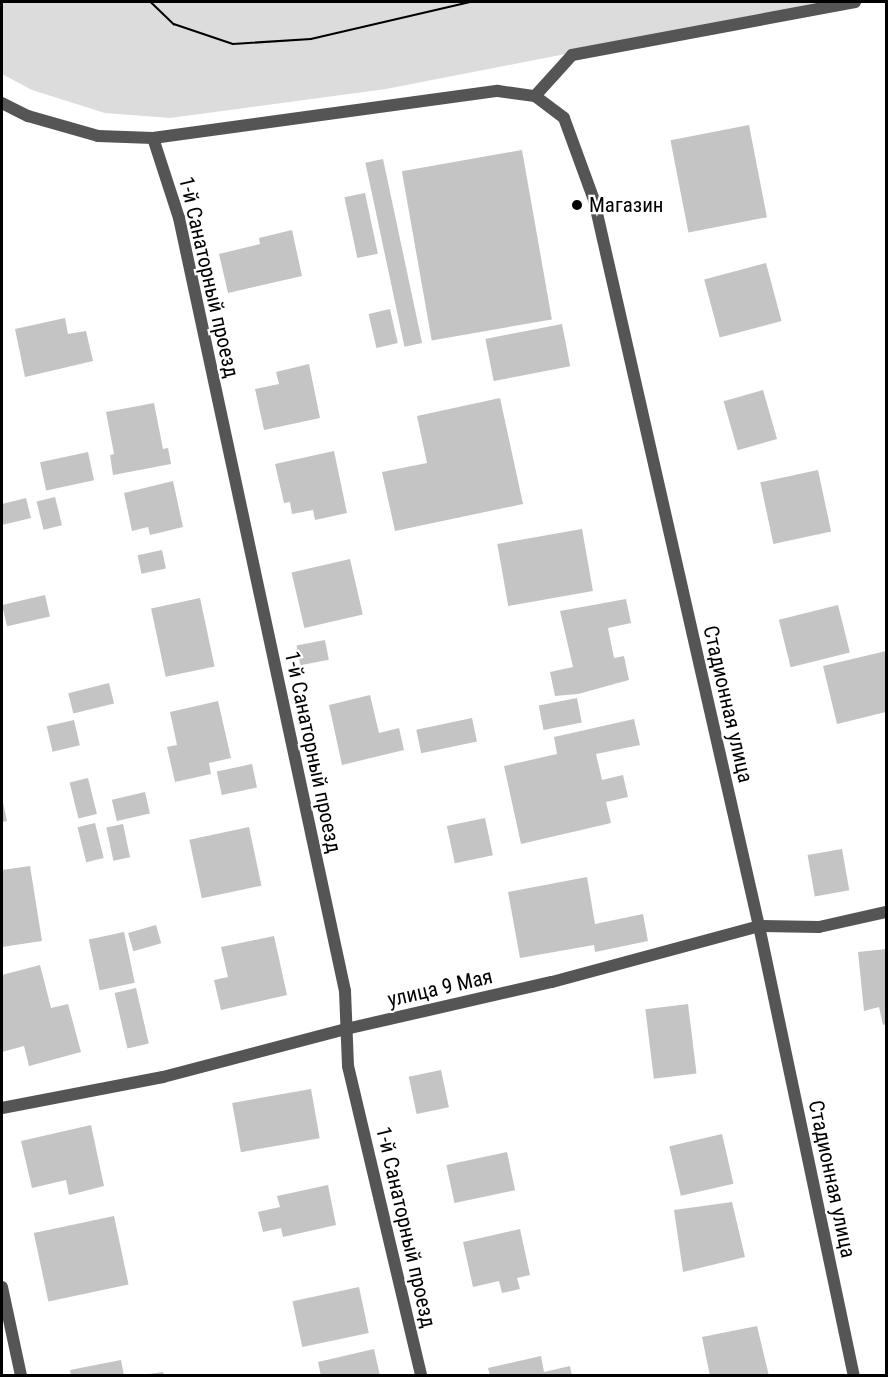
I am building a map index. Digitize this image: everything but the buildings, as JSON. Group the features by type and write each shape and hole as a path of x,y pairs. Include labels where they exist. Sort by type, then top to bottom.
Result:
{"street":[{"path":"535,96 572,56 855,2"},
{"name":"Стадионная улица","path":"2,103 28,116 98,136 153,138 498,91 535,96 564,118 594,200 759,926 854,1376"},
{"name":"1-й Санаторный проезд","path":"153,138 179,218 345,991 348,1066 421,1376"},
{"name":"улица 9 Мая","path":"2,1108 163,1077 346,1029 552,982 759,926 819,927 886,912"},
{"path":"2,1287 21,1376"}],"shaded area":[{"path":"2,2 831,2 386,89 170,118 105,113 32,90 2,74"}],"tram line":[{"path":"151,2 174,24 233,44 311,39 470,2"}],"place":[{"name":"Магазин","path":"577,205"}]}
